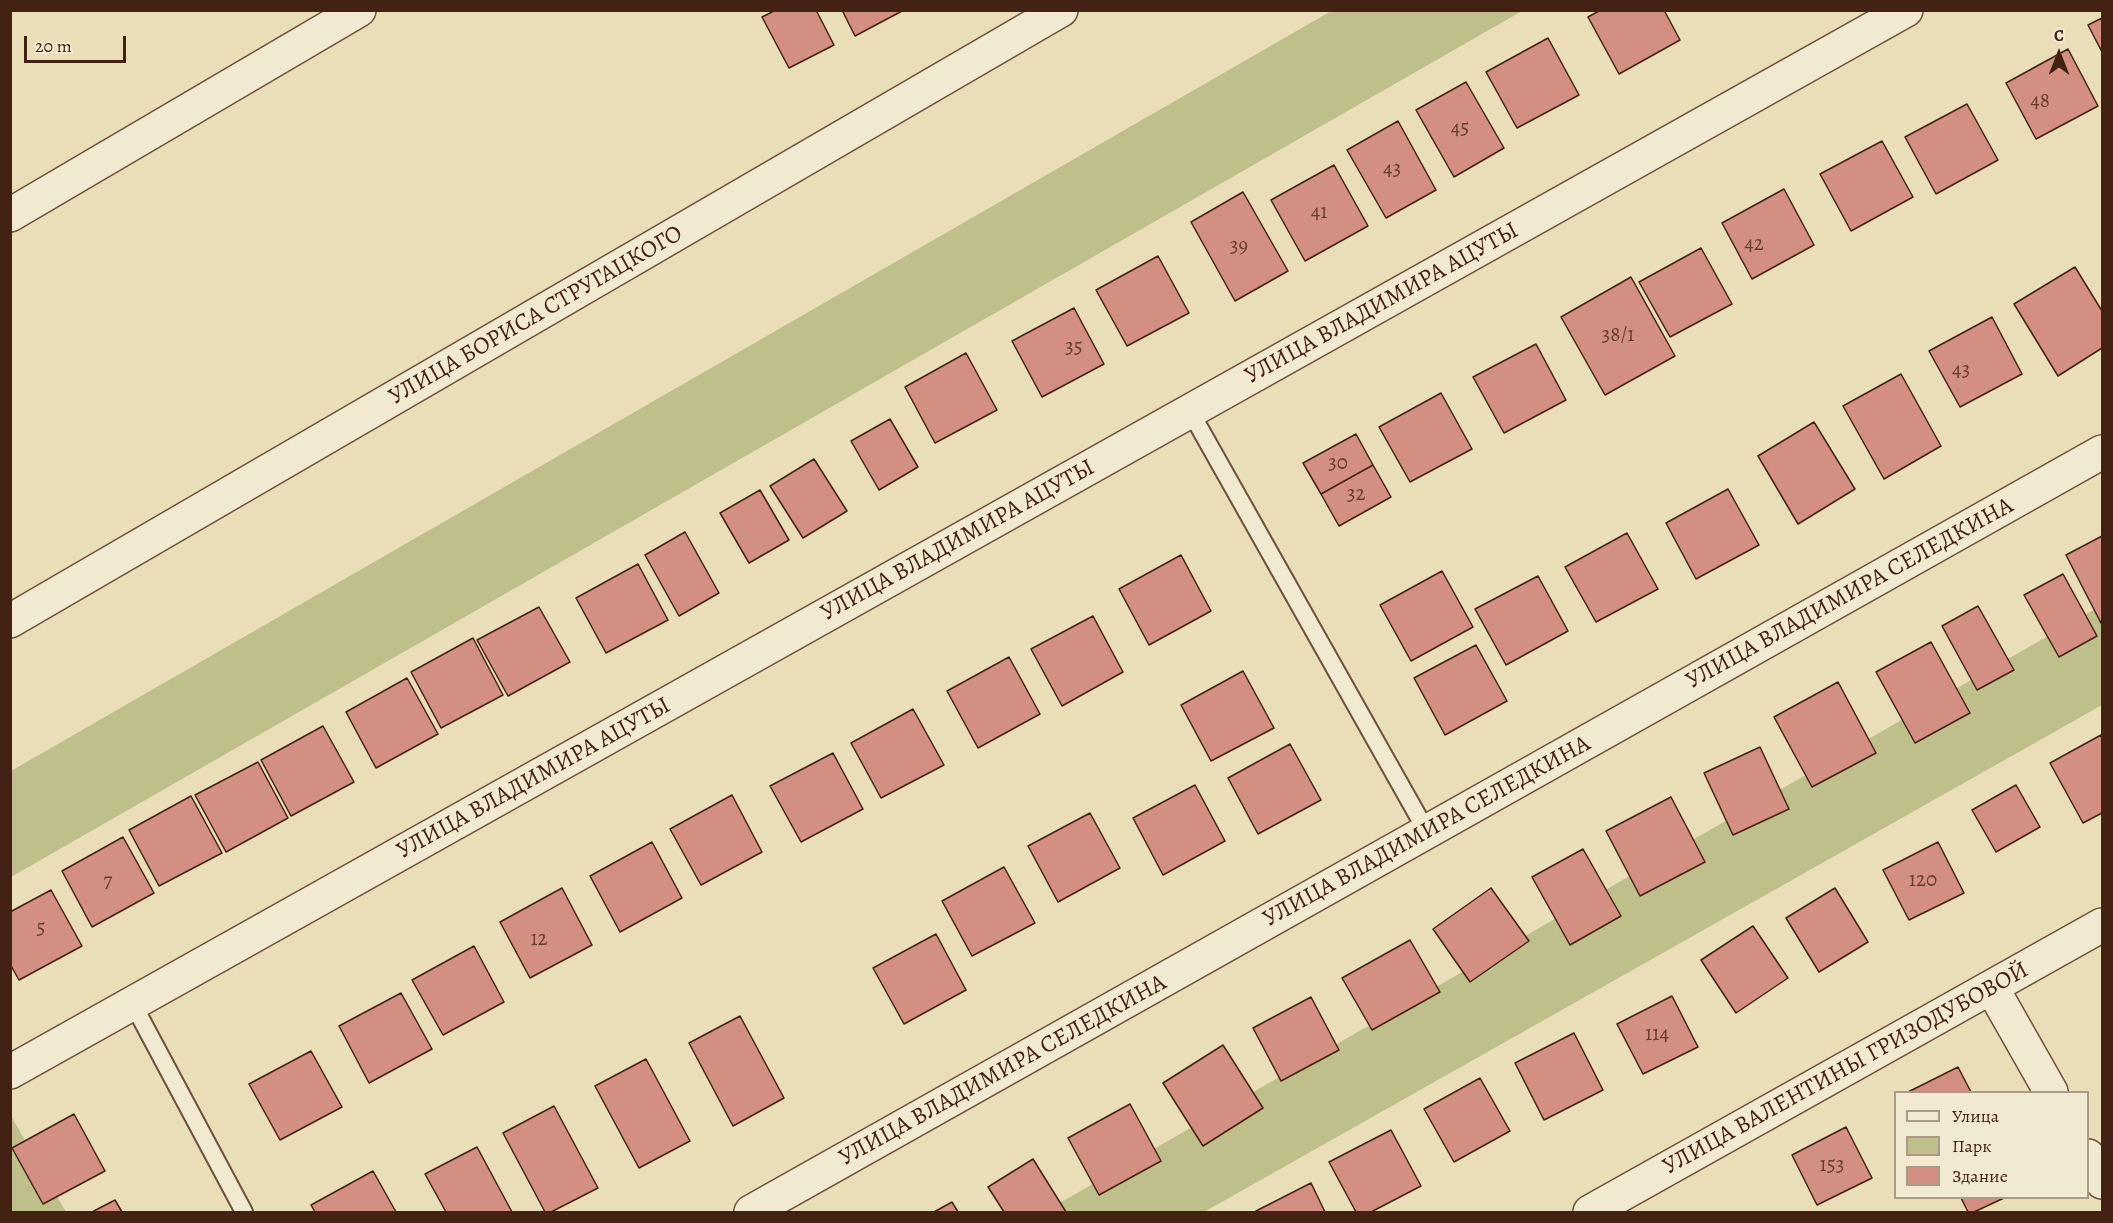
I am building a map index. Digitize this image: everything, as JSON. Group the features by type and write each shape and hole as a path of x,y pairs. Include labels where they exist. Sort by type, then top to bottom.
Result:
{"street":[{"path":"10,215 358,10"},
{"name":"УЛИЦА БОРИСА СТРУГАЦКОГО","path":"10,621 1061,10"},
{"name":"УЛИЦА ВЛАДИМИРА АЦУТЫ","path":"10,1072 1906,10"},
{"name":"УЛИЦА ВЛАДИМИРА СЕЛЕДКИНА","path":"751,1212 2103,452"},
{"name":"УЛИЦА ВАЛЕНТИНЫ ГРИЗОДУБОВОЙ","path":"1590,1212 2103,925"},
{"path":"1992,987 2050,1091"},
{"path":"2089,1158 2103,1182"}],"lane":[{"path":"1190,411 1426,832"},
{"path":"133,1004 244,1212"}],"green space":[{"path":"1333,10 1522,11 11,877 11,771"},
{"path":"2102,605 2102,705 1204,1212 1044,1212"},
{"path":"11,1116 66,1212 11,1212"}],"building":[{"path":"776,10 816,10 834,45 789,68 762,17"},
{"path":"842,10 904,10 855,36"},
{"path":"1601,10 1664,10 1680,40 1619,74 1588,17"},
{"path":"2102,18 2102,52 2088,25"},
{"path":"1548,38 1579,95 1517,128 1486,72"},
{"path":"2068,49 2098,106 2036,139 2006,83"},
{"path":"1466,82 1504,148 1454,177 1416,110"},
{"path":"1967,104 1998,160 1936,194 1905,137"},
{"path":"1398,121 1436,190 1386,218 1347,150"},
{"path":"1882,141 1913,197 1851,231 1820,174"},
{"path":"1334,165 1368,226 1305,261 1271,200"},
{"path":"1784,189 1814,245 1752,279 1722,223"},
{"path":"1243,192 1288,271 1235,301 1191,222"},
{"path":"1701,248 1732,304 1670,337 1639,282"},
{"path":"1158,256 1189,313 1127,346 1096,290"},
{"path":"2075,267 2102,311 2102,348 2058,376 2014,304"},
{"path":"1631,277 1675,356 1605,395 1561,317"},
{"path":"1074,308 1104,364 1042,397 1012,341"},
{"path":"1992,317 2022,374 1960,407 1929,351"},
{"path":"1536,344 1566,400 1504,433 1473,377"},
{"path":"966,353 997,410 935,443 905,387"},
{"path":"1901,374 1941,446 1884,479 1843,406"},
{"path":"1441,393 1472,449 1410,482 1379,427"},
{"path":"890,419 918,467 879,490 851,441"},
{"path":"1814,422 1855,489 1798,524 1758,456"},
{"path":"1356,434 1373,465 1321,494 1303,463"},
{"path":"814,459 847,511 803,538 770,486"},
{"path":"1373,465 1391,497 1339,526 1321,494"},
{"path":"1728,489 1759,545 1696,579 1666,523"},
{"path":"760,490 789,540 749,563 720,513"},
{"path":"685,532 719,593 679,616 645,555"},
{"path":"1627,533 1658,589 1596,622 1565,567"},
{"path":"2102,536 2102,625 2066,555"},
{"path":"1181,555 1211,611 1149,645 1119,589"},
{"path":"638,564 668,620 606,653 576,598"},
{"path":"1442,571 1473,627 1411,661 1380,605"},
{"path":"2063,574 2097,636 2059,657 2024,595"},
{"path":"1538,576 1568,631 1506,665 1475,609"},
{"path":"1978,606 2014,670 1977,690 1942,626"},
{"path":"539,607 570,662 508,696 477,640"},
{"path":"1093,616 1123,672 1062,706 1031,649"},
{"path":"473,638 503,695 441,728 411,672"},
{"path":"1931,642 1970,713 1915,743 1876,672"},
{"path":"1476,645 1507,701 1445,735 1414,678"},
{"path":"1009,657 1040,714 978,748 947,691"},
{"path":"1243,671 1274,728 1211,761 1181,705"},
{"path":"407,678 438,734 376,768 346,712"},
{"path":"1838,682 1876,753 1812,787 1774,717"},
{"path":"913,709 944,765 881,798 851,743"},
{"path":"323,726 354,782 291,816 261,760"},
{"path":"2101,735 2102,813 2083,823 2050,763"},
{"path":"1290,744 1321,800 1258,834 1228,778"},
{"path":"1760,747 1789,809 1733,835 1704,773"},
{"path":"833,753 863,809 801,842 770,786"},
{"path":"258,762 288,818 226,852 195,795"},
{"path":"1195,785 1225,841 1163,875 1133,818"},
{"path":"2016,785 2040,827 1996,852 1972,810"},
{"path":"732,795 762,852 701,885 670,829"},
{"path":"191,796 222,853 159,886 129,830"},
{"path":"1671,797 1705,862 1640,896 1606,831"},
{"path":"1090,813 1120,868 1058,902 1028,846"},
{"path":"123,837 154,893 92,927 62,871"},
{"path":"652,842 682,898 620,932 590,876"},
{"path":"1938,842 1964,893 1909,920 1883,870"},
{"path":"1583,849 1621,916 1570,945 1532,877"},
{"path":"1004,867 1035,923 972,956 942,901"},
{"path":"562,888 592,945 530,978 500,922"},
{"path":"1491,888 1529,941 1470,982 1433,929"},
{"path":"1835,888 1868,942 1819,972 1786,918"},
{"path":"51,890 82,946 19,980 10,964 10,912"},
{"path":"1753,926 1788,978 1736,1013 1701,960"},
{"path":"936,934 966,990 904,1024 873,968"},
{"path":"1410,940 1440,992 1372,1030 1342,978"},
{"path":"474,946 504,1002 443,1035 412,980"},
{"path":"401,993 432,1049 369,1083 339,1026"},
{"path":"1672,996 1698,1047 1643,1074 1617,1024"},
{"path":"1311,997 1339,1050 1281,1081 1253,1028"},
{"path":"740,1016 784,1098 733,1126 689,1043"},
{"path":"1574,1033 1603,1090 1544,1120 1515,1063"},
{"path":"1223,1045 1263,1108 1203,1146 1163,1083"},
{"path":"311,1051 342,1107 280,1140 249,1084"},
{"path":"646,1059 690,1141 639,1168 595,1086"},
{"path":"1958,1067 1970,1091 1910,1091"},
{"path":"1480,1078 1510,1131 1454,1162 1424,1109"},
{"path":"1130,1104 1161,1161 1099,1195 1068,1138"},
{"path":"554,1106 598,1188 551,1212 545,1212 503,1133"},
{"path":"74,1114 105,1171 43,1204 12,1148"},
{"path":"1846,1127 1872,1178 1817,1205 1792,1155"},
{"path":"1391,1130 1421,1186 1371,1212 1356,1212 1329,1162"},
{"path":"477,1147 512,1212 446,1212 425,1174"},
{"path":"1033,1159 1066,1212 1004,1212 988,1187"},
{"path":"373,1171 396,1212 315,1212 311,1205"},
{"path":"1311,1183 1325,1212 1256,1212 1256,1211"},
{"path":"1962,1199 2002,1199 1974,1212 1968,1212"},
{"path":"115,1200 122,1212 92,1212"},
{"path":"952,1202 958,1212 934,1212"}]}
